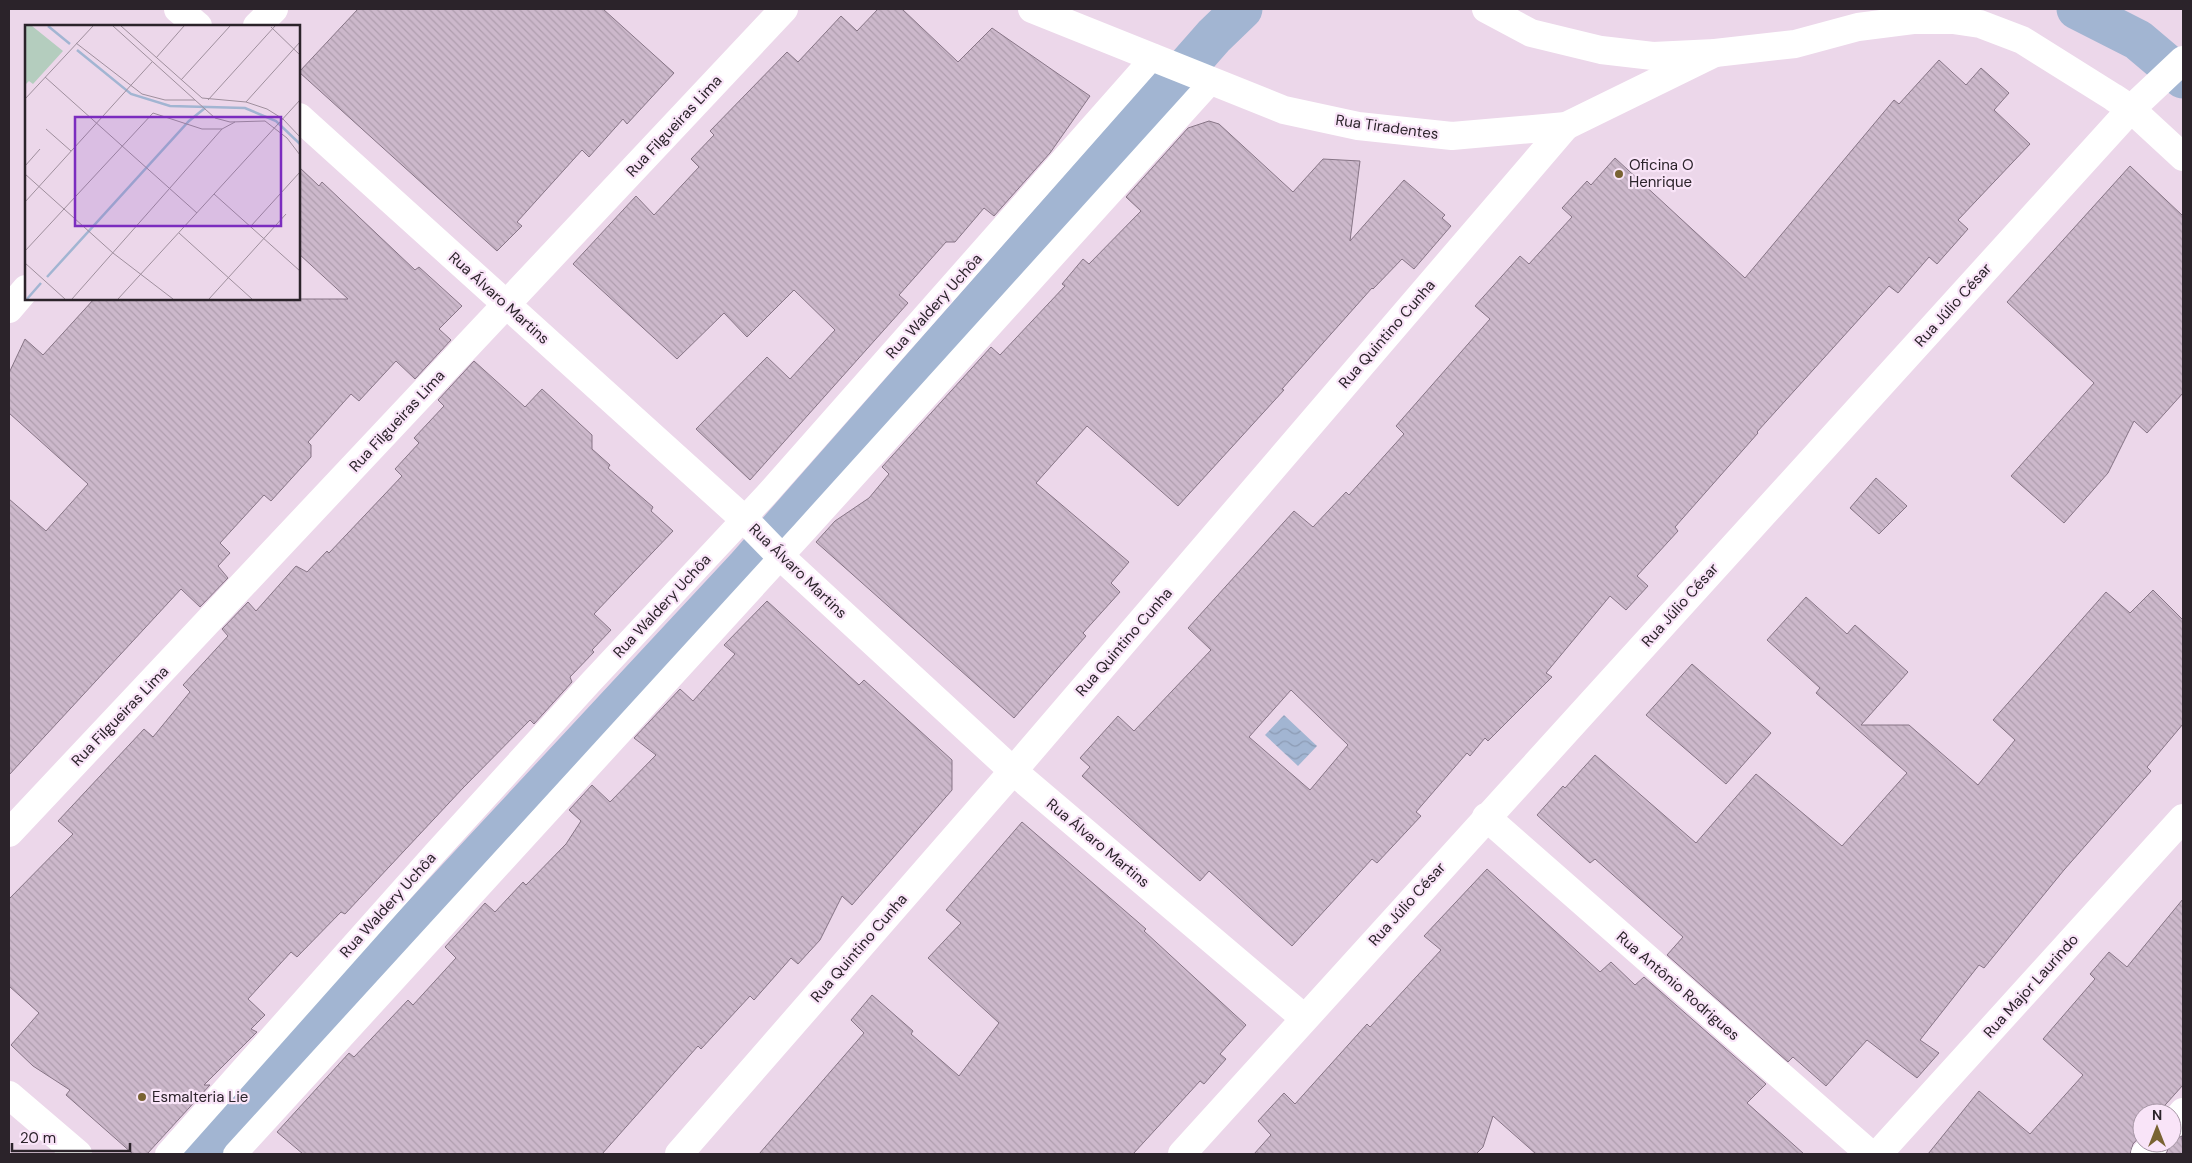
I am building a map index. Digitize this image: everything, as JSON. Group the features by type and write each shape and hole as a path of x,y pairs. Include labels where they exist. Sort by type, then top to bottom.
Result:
{"street":[{"path":"178,9 197,25"},
{"path":"258,25 274,9"},
{"name":"Rua Filgueiras Lima","path":"9,833 784,9"},
{"name":"Rua Tiradentes","path":"1032,9 1154,56 1284,110 1358,126 1452,136 1566,126 1715,53"},
{"path":"1486,9 1531,33 1601,50 1653,56 1715,53 1795,44 1858,27 1913,20 1953,20 1980,24 2022,40 2131,109 2183,157"},
{"name":"Rua Júlio César","path":"1182,1154 1486,817 2131,109 2183,60"},
{"name":"Rua Álvaro Martins","path":"300,118 745,520 781,557 1013,771 1304,1018"},
{"name":"Rua Quintino Cunha","path":"679,1154 1013,771 1566,126"},
{"path":"9,309 25,290"},
{"name":"Rua Antônio Rodrigues","path":"1486,817 1870,1154"},
{"name":"Rua Major Laurindo","path":"1878,1154 2183,818"},
{"path":"9,1095 78,1154"}],"lane":[{"name":"Rua Waldery Uchôa","path":"167,1154 434,854 745,520 1154,56"},
{"path":"236,1154 1212,81"}],"water":[{"path":"1284,715 1317,746 1298,766 1265,735"}],"building":[{"path":"358,9 603,9 674,73 627,124 623,119 589,157 582,150 517,222 522,226 497,251 300,71"},
{"path":"878,9 902,9 958,62 992,28 1090,96 1050,153 994,216 984,208 955,242 946,242 899,295 908,303 750,480 696,429 767,357 790,379 835,330 794,290 747,337 724,313 677,359 573,264 636,196 654,215 699,167 691,159 714,135 710,131 787,52 798,62 841,16 857,31"},
{"path":"1939,60 1966,85 1981,68 2009,93 1994,110 2030,144 1958,220 1968,229 1937,264 1929,257 1898,293 1889,286 1757,432 1675,527 1678,531 1637,576 1648,586 1626,610 1610,596 1546,673 1552,677 1488,741 1485,738 1470,756 1467,753 1416,812 1421,816 1377,863 1372,859 1292,946 1209,871 1200,881 1082,776 1090,767 1080,758 1118,716 1134,731 1211,650 1188,628 1294,511 1313,527 1346,492 1349,495 1404,434 1396,426 1490,319 1475,306 1520,256 1529,264 1572,217 1562,208 1587,181 1591,185 1615,158 1745,278 1894,100 1899,104","holes":["1291,690 1348,745 1310,790 1249,737"]},
{"path":"1209,121 1219,124 1293,192 1323,159 1360,161 1350,241 1404,180 1445,215 1442,218 1451,226 1414,269 1402,259 1372,288 1282,389 1284,390 1178,506 1087,426 1036,483 1129,562 1111,583 1120,592 1083,633 1086,636 1014,718 816,542 835,521 869,498 889,474 882,467 991,347 1000,355 1065,286 1062,284 1083,259 1089,264 1141,211 1126,197 1188,128"},
{"path":"2130,166 2183,216 2183,393 2147,433 2134,421 2108,473 2064,523 2011,476 2094,383 2007,302"},
{"path":"300,168 319,186 322,182 415,270 419,267 462,306 439,329 451,340 415,379 396,361 359,401 351,394 308,442 311,445 311,457 271,501 264,495 220,543 230,553 218,566 228,578 200,607 181,589 9,775 9,499 46,531 88,484 9,413 9,373 25,339 43,355 93,300 348,299 300,255"},
{"path":"474,361 525,407 542,389 592,435 592,449 610,465 608,468 653,507 651,511 673,531 594,614 611,630 592,650 594,652 570,677 572,682 534,724 530,720 463,788 345,914 341,912 297,957 291,952 248,999 265,1015 251,1029 257,1032 204,1085 210,1085 147,1154 133,1154 66,1095 70,1090 33,1066 11,1045 39,1013 9,986 9,899 73,834 58,821 144,729 153,737 190,692 183,685 228,636 222,629 248,602 256,611 296,566 307,572 327,551 329,553 402,476 395,469 419,443 414,438 444,406 438,400"},
{"path":"1876,478 1907,506 1879,534 1850,508"},
{"path":"2153,590 2183,620 2183,724 2147,767 2151,771 2064,870 1984,968 1979,965 1920,1040 1939,1053 1917,1078 1867,1040 1826,1086 1793,1057 1788,1062 1667,955 1683,937 1595,859 1590,863 1537,815 1595,755 1696,843 1756,774 1842,846 1907,773 1816,693 1820,688 1767,640 1806,597 1847,634 1855,625 1908,672 1861,725 1909,725 1978,785 2015,740 1993,720 2106,592 2130,613"},
{"path":"767,601 859,685 864,680 952,760 952,790 852,905 842,896 820,940 798,964 791,958 754,1000 750,996 701,1049 698,1046 602,1154 303,1154 277,1132 349,1053 354,1057 408,1000 413,1005 456,958 445,947 485,903 495,912 523,882 526,885 566,844 581,821 569,810 592,785 610,802 656,755 634,738 680,689 693,701 735,654 724,645"},
{"path":"1692,664 1771,733 1726,784 1646,715"},
{"path":"1022,822 1146,929 1144,931 1246,1025 1220,1054 1226,1059 1204,1084 1200,1081 1133,1154 759,1154 864,1033 851,1020 872,995 913,1031 911,1034 959,1076 999,1023 928,958 961,923 946,910"},
{"path":"1487,869 1600,972 1611,962 1635,985 1644,977 1766,1084 1747,1103 1804,1154 1536,1154 1493,1116 1483,1147 1476,1154 1254,1154 1271,1135 1258,1121 1284,1093 1295,1104 1367,1024 1370,1027 1441,950 1424,936"},
{"path":"2183,899 2183,1085 2167,1103 2132,1103 2132,1147 2130,1154 1928,1154 1979,1091 2030,1134 2083,1075 2043,1039 2095,979 2090,974 2109,952 2127,967"},
{"path":"2182,1136 2183,1154 2166,1154 2182,1153"}],"waterway":[{"path":"201,1154 746,568 1214,36 1242,9"},
{"path":"2077,9 2138,40 2183,78"}],"place":[{"name":"Oficina O Henrique","path":"1619,174"},
{"name":"Esmalteria Lie","path":"142,1097"}]}
